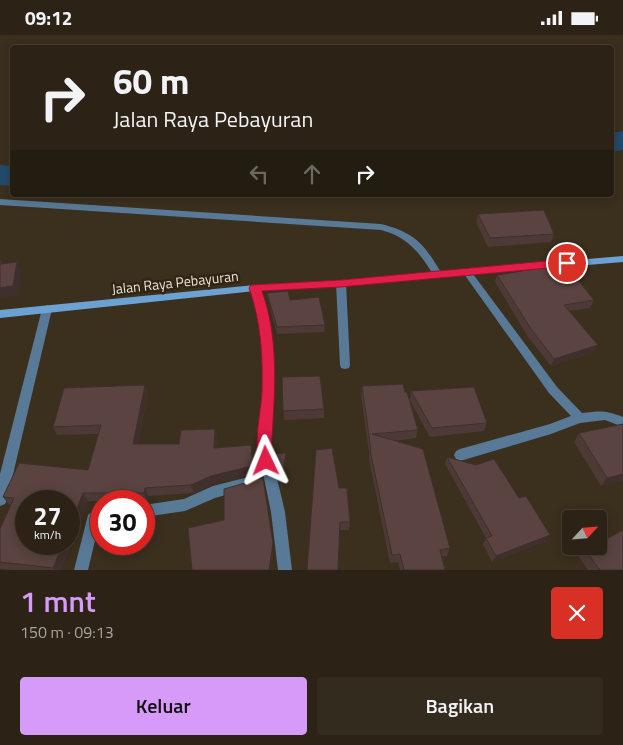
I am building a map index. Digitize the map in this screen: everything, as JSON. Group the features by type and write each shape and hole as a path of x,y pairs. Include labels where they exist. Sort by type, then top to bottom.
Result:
{"main road":[{"name":"Jalan Raya Pebayuran","path":"0,314 255,288 341,283 623,259"}],"street":[{"path":"0,202 380,227 395,230 418,243 437,274"},
{"path":"467,272 553,390 580,418"},
{"path":"341,283 346,365"},
{"path":"255,288 261,306 268,343 268,391 264,449 278,512 285,570"},
{"path":"0,499 47,309"},
{"path":"460,455 551,429 580,418 606,415 623,422"},
{"path":"155,509 185,505 213,492 270,477"},
{"path":"81,570 90,532"}],"building":[{"path":"544,210 554,234 490,238 478,214"},
{"path":"0,260 1,264 17,262 13,286 0,288"},
{"path":"565,264 570,276 574,275 594,300 564,305 598,345 554,359 531,329 497,275"},
{"path":"288,291 290,300 319,297 325,325 277,327 267,293"},
{"path":"320,376 324,409 283,411 282,377"},
{"path":"403,384 418,430 372,434 423,449 450,548 440,550 445,570 404,570 400,554 392,555 370,450 362,386"},
{"path":"145,385 133,444 179,444 181,430 215,429 214,448 251,445 252,457 258,457 260,464 211,476 191,485 145,488 145,490 90,490 90,493 83,493 80,501 80,490 15,490 15,555 58,555 53,568 0,562 0,529 14,498 3,497 19,463 88,470 101,425 53,427 64,388"},
{"path":"474,387 487,423 432,428 411,391"},
{"path":"623,424 623,474 607,478 579,433"},
{"path":"332,448 339,488 347,488 350,522 340,522 338,570 307,570 316,450"},
{"path":"286,453 281,483 275,454"},
{"path":"447,457 476,465 494,459 519,498 526,496 550,535 496,556 486,538 492,536"},
{"path":"263,478 273,543 269,570 192,570 188,528 224,520 224,489"},
{"path":"623,530 623,570 600,570 589,555 608,555 608,538"}],"waterway":[{"path":"614,142 623,140"},
{"path":"0,175 10,176"}],"route":[{"path":"266,461 264,449 268,391 268,343 261,306 255,288 341,283 567,263"}]}
